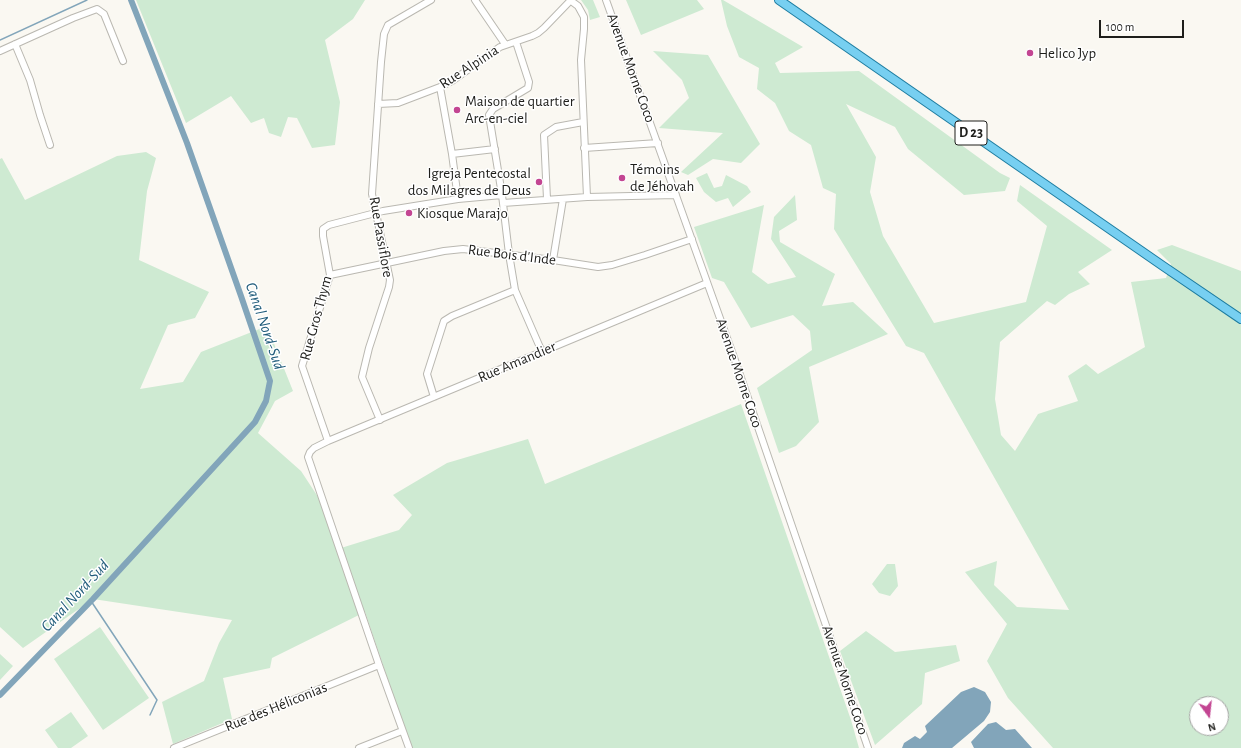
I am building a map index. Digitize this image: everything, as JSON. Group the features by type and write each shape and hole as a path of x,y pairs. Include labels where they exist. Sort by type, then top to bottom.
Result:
{"main road":[{"name":"D 23","path":"779,0 1156,262 1241,319"}],"street":[{"name":"Rue Passiflore","path":"380,420 362,377 369,348 390,280 372,194 384,34 388,25 431,0"},
{"path":"475,0 505,44"},
{"name":"Rue Alpinia","path":"378,104 398,103 440,87 469,70 505,44 516,42 532,36 544,28 570,0"},
{"path":"570,0 578,6 584,17 581,60 587,198"},
{"name":"Avenue Morne Coco","path":"606,0 742,377 868,748"},
{"path":"0,51 73,18 97,9 104,14 123,61"},
{"path":"516,42 530,82 528,88 493,109 489,115 515,290 542,352"},
{"path":"15,44 30,80 50,145"},
{"path":"440,87 452,154 458,199"},
{"path":"547,199 544,135 556,127 583,122"},
{"path":"584,148 658,143"},
{"path":"452,154 495,149"},
{"name":"Rue Gros Thym","path":"328,442 302,366 330,275 323,236 324,229 329,225 376,212 458,199 502,195"},
{"path":"503,203 547,199 676,195"},
{"path":"553,260 563,199"},
{"name":"Rue Bois d'Inde","path":"330,275 444,251 463,249 598,267 645,255 692,239"},
{"name":"Rue Amandier","path":"409,748 308,458 310,452 314,448 328,442 707,283"},
{"path":"434,397 427,374 444,321 452,316 515,290"},
{"name":"Rue des Héliconias","path":"174,748 379,665"},
{"path":"359,748 402,731"}],"green space":[{"path":"136,0 365,0 353,19 325,40 340,102 335,145 312,148 297,118 288,117 281,137 269,133 264,118 251,123 231,96 186,123"},
{"path":"581,0 593,0 600,17 590,20 588,10"},
{"path":"626,0 697,0 704,9 641,35"},
{"path":"721,0 803,47 775,63 780,73 859,71 1000,173 1010,178 1005,191 964,195 908,149 895,127 846,104 876,157 870,192 883,236 934,323 1026,302 1047,226 1017,201 1020,185 1112,250 1078,272 1090,284 1069,294 1055,305 1047,301 1000,342 995,399 1001,435 1015,451 1038,414 1078,401 1068,376 1086,364 1098,374 1145,347 1131,282 1166,278 1171,264 1157,250 1172,245 1241,271 1241,748 1053,748 1008,698 987,661 1007,624 965,572 997,561 994,585 1017,607 1069,610 924,353 906,346 834,229 836,194 823,188 811,145 789,131 775,103 757,89 759,68 739,57 727,26"},
{"path":"653,51 708,55 760,144 741,163 713,159 688,175 681,172 723,133 659,128 689,98 682,80"},
{"path":"146,152 156,158 147,191 139,260 209,292 195,318 168,325 140,389 183,382 201,352 267,326 293,391 275,401 258,433 301,471 324,506 341,548 399,530 412,515 393,495 447,463 528,439 545,484 741,404 851,720 859,748 411,748 365,612 272,658 270,668 223,678 232,719 173,744 162,702 204,681 219,643 232,620 93,599 23,648 0,627 0,159 2,158 25,200 117,156"},
{"path":"707,173 714,188 722,186 726,175 747,186 751,192 733,207 728,198 716,202 704,192 696,178"},
{"path":"795,195 797,220 779,231 780,242 835,274 822,306 853,302 888,334 809,367 819,422 796,446 779,453 757,388 812,350 810,331 793,315 751,328 724,282 712,278 694,227 764,205 752,272 768,284 796,277 771,239 774,217"},
{"path":"887,564 895,564 898,586 890,596 879,593 872,584"},
{"path":"100,627 149,698 103,730 54,659"},
{"path":"866,631 895,652 956,645 960,661 925,673 922,704 875,745 840,651"},
{"path":"0,654 13,666 0,680"},
{"path":"71,712 88,736 71,748 58,748 45,730"}],"water":[{"path":"974,687 985,692 991,702 990,712 984,721 952,748 902,748 904,743 915,736 920,739 927,732 925,726 961,692"},
{"path":"996,722 1006,730 1015,729 1032,748 974,748 971,742 988,724"}],"waterway":[{"path":"0,40 87,0"},
{"name":"Canal Nord-Sud","path":"0,695 93,599 255,422 266,401 270,381 187,143 131,0"},
{"path":"91,601 157,700 150,715"}],"place":[{"name":"Helico Jyp","path":"1030,53"},
{"name":"Maison de quartier Arc-en-ciel","path":"457,110"},
{"name":"Témoins de Jéhovah","path":"622,178"},
{"name":"Igreja Pentecostal dos Milagres de Deus","path":"539,182"},
{"name":"Kiosque Marajo","path":"409,213"}]}
